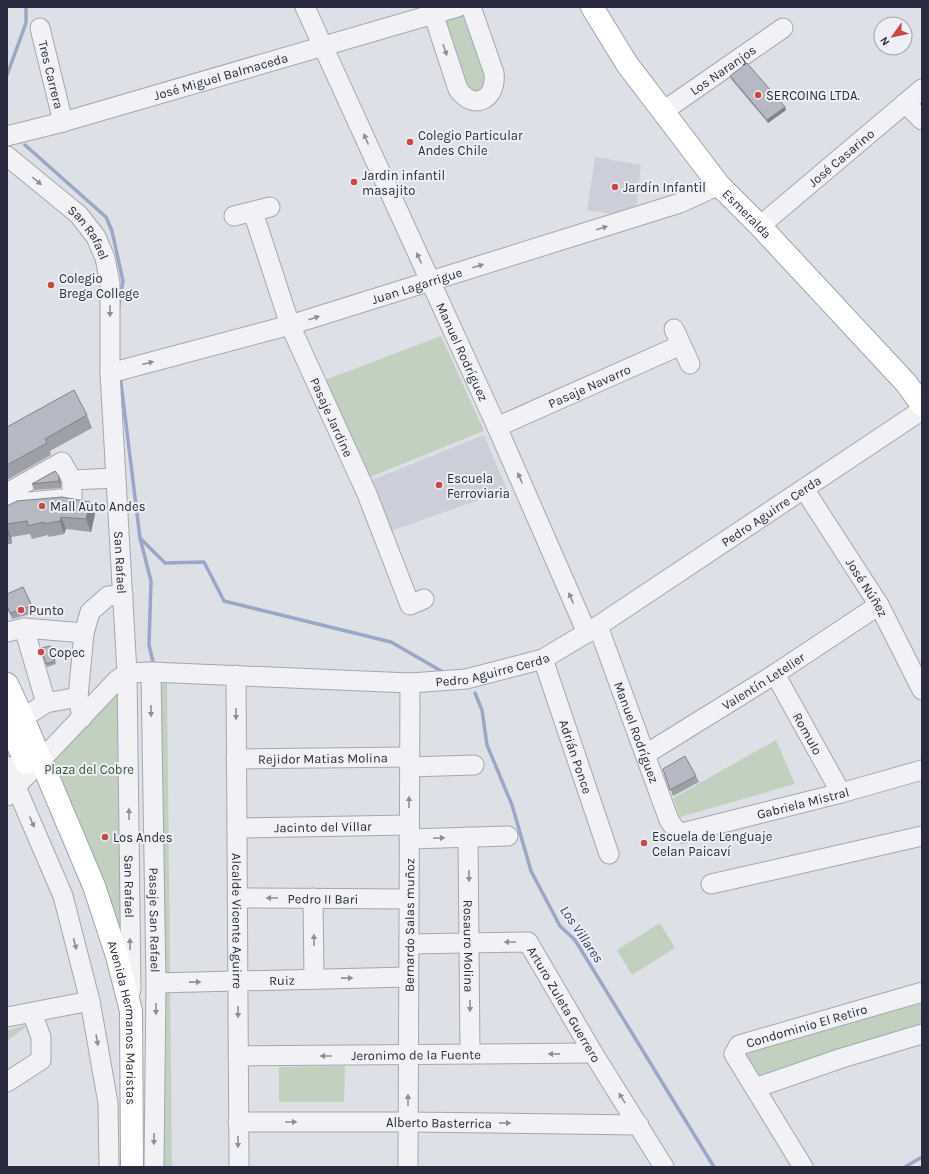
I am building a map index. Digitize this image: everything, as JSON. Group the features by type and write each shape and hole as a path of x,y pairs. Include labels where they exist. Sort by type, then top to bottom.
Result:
{"main road":[{"name":"Esmeralda","path":"594,8 627,64 718,185 760,226 906,383 922,405"},
{"name":"Avenida Hermanos Maristas","path":"7,684 15,719 24,779 86,891 107,960 132,1100"},
{"name":"Avenida Hermanos Maristas","path":"24,779 94,886 117,956 131,1011 132,1100"},
{"path":"132,1100 132,1167"}],"street":[{"name":"Manuel Rodríguez","path":"305,7 497,427 592,630 646,754 669,820 674,829 682,833"},
{"name":"José Miguel Balmaceda","path":"7,136 63,122 324,47 432,13 458,7"},
{"path":"432,13 458,89 463,96 469,100 476,100 489,95 494,86 495,80 494,73 471,7"},
{"name":"Tres Carrera","path":"40,28 63,122"},
{"name":"Los Naranjos","path":"662,112 783,28"},
{"name":"José Casarino","path":"760,226 922,89"},
{"path":"906,103 922,120"},
{"name":"San Rafael","path":"7,156 79,215 96,237 105,258 110,283 110,373 127,673 131,1011"},
{"name":"Juan Lagarrigue","path":"110,373 290,325 680,203 718,185"},
{"name":"Pasaje Jardine","path":"234,216 261,210 290,325 366,494 410,606 424,599"},
{"name":"Pasaje Navarro","path":"497,427 678,337 690,364"},
{"name":"Pedro Aguirre Cerda","path":"127,673 151,672 236,675 410,683 466,679 543,659 592,630 922,410"},
{"path":"7,493 62,462 72,480 72,498 7,504"},
{"path":"72,480 115,478"},
{"name":"José Núñez","path":"804,489 879,605 922,690"},
{"path":"82,718 78,697 84,633 90,612 108,596 123,594"},
{"name":"Valentín Letelier","path":"646,754 775,674 879,605"},
{"path":"46,703 16,630 84,633"},
{"name":"Adrián Ponce","path":"543,659 609,854"},
{"name":"Pasaje San Rafael","path":"151,672 156,983 154,1167"},
{"path":"24,779 117,680 127,673"},
{"name":"Romulo","path":"775,674 841,793"},
{"name":"Alcalde Vicente Aguirre","path":"236,675 239,1167"},
{"name":"Bernardo Salas muñoz","path":"408,1167 410,683"},
{"path":"15,719 46,703 78,697"},
{"name":"Rejidor Matias Molina","path":"236,759 409,762 474,765"},
{"path":"7,766 24,779 62,896 90,1001 108,1103 110,1167"},
{"name":"Gabriela Mistral","path":"682,833 841,793 922,770"},
{"name":"Jacinto del Villar","path":"237,828 409,832 468,837 508,836"},
{"path":"711,884 922,836"},
{"name":"Rosauro Molina","path":"468,837 470,1054"},
{"name":"Pedro II Bari","path":"237,898 409,899"},
{"path":"313,898 314,979"},
{"name":"Arturo Zuleta Guerrero","path":"409,944 528,942 593,1053 664,1167"},
{"name":"Ruiz","path":"156,983 408,977"},
{"name":"Condominio El Retiro","path":"803,1167 734,1054 738,1045 922,992"},
{"path":"7,1017 90,1001"},
{"path":"7,1082 41,1060 41,1037 32,1013"},
{"path":"755,1088 842,1058 922,1034"},
{"name":"Jeronimo de la Fuente","path":"238,1056 593,1053"},
{"name":"Alberto Basterrica","path":"238,1122 408,1122 639,1125"}],"shaded area":[{"name":"Jardín Infantil","path":"595,157 641,165 635,218 587,210"},
{"name":"Escuela Ferroviaria","path":"484,435 507,490 391,531 372,480"}],"green space":[{"path":"468,7 492,80 471,98 436,15"},
{"path":"441,336 484,431 370,477 325,380"},
{"path":"157,680 167,680 172,1167 162,1167"},
{"name":"Plaza del Cobre","path":"120,683 126,953 49,761"},
{"path":"776,740 795,784 680,817 673,798"},
{"path":"660,923 675,948 632,975 617,950"},
{"path":"922,998 922,1032 756,1083 742,1050"},
{"path":"31,1023 7,1041 7,1031"},
{"path":"345,1066 344,1102 279,1102 279,1067"}],"building":[{"name":"SERCOING LTDA.","path":"747,63 785,107 767,120 730,76"},
{"path":"74,390 87,415 45,439 47,443 7,465 7,427"},
{"path":"55,471 59,476 59,481 32,484"},
{"path":"62,497 90,502 86,519 61,517 60,521 44,524 44,522 28,526 27,521 7,524 7,506 17,501"},
{"path":"23,587 32,606 10,613 7,606 7,594"},
{"path":"51,646 55,661 46,664 41,648"},
{"path":"685,756 696,776 670,790 663,769"}],"waterway":[{"path":"7,75 26,23 26,7"},
{"path":"25,145 106,217 112,231 123,281 119,305"},
{"path":"120,375 140,538 165,563 204,562 224,601 391,642 443,672"},
{"path":"140,538 151,581 149,645 154,666"},
{"name":"Los Villares","path":"475,693 482,710 487,745 512,805 531,871 560,926 575,940 714,1167"},
{"name":"Los Villares","path":"905,1167 922,1157"}],"place":[{"name":"SERCOING LTDA.","path":"758,95"},
{"name":"Colegio Particular Andes Chile","path":"410,142"},
{"name":"Jardin infantil masajito","path":"354,182"},
{"name":"Jardín Infantil","path":"615,187"},
{"name":"Colegio Brega College","path":"51,285"},
{"name":"Escuela Ferroviaria","path":"439,485"},
{"name":"Mall Auto Andes","path":"42,506"},
{"name":"Punto","path":"21,610"},
{"name":"Copec","path":"41,652"},
{"name":"Los Andes","path":"105,837"},
{"name":"Escuela de Lenguaje Celan Paicaví","path":"644,843"}]}
